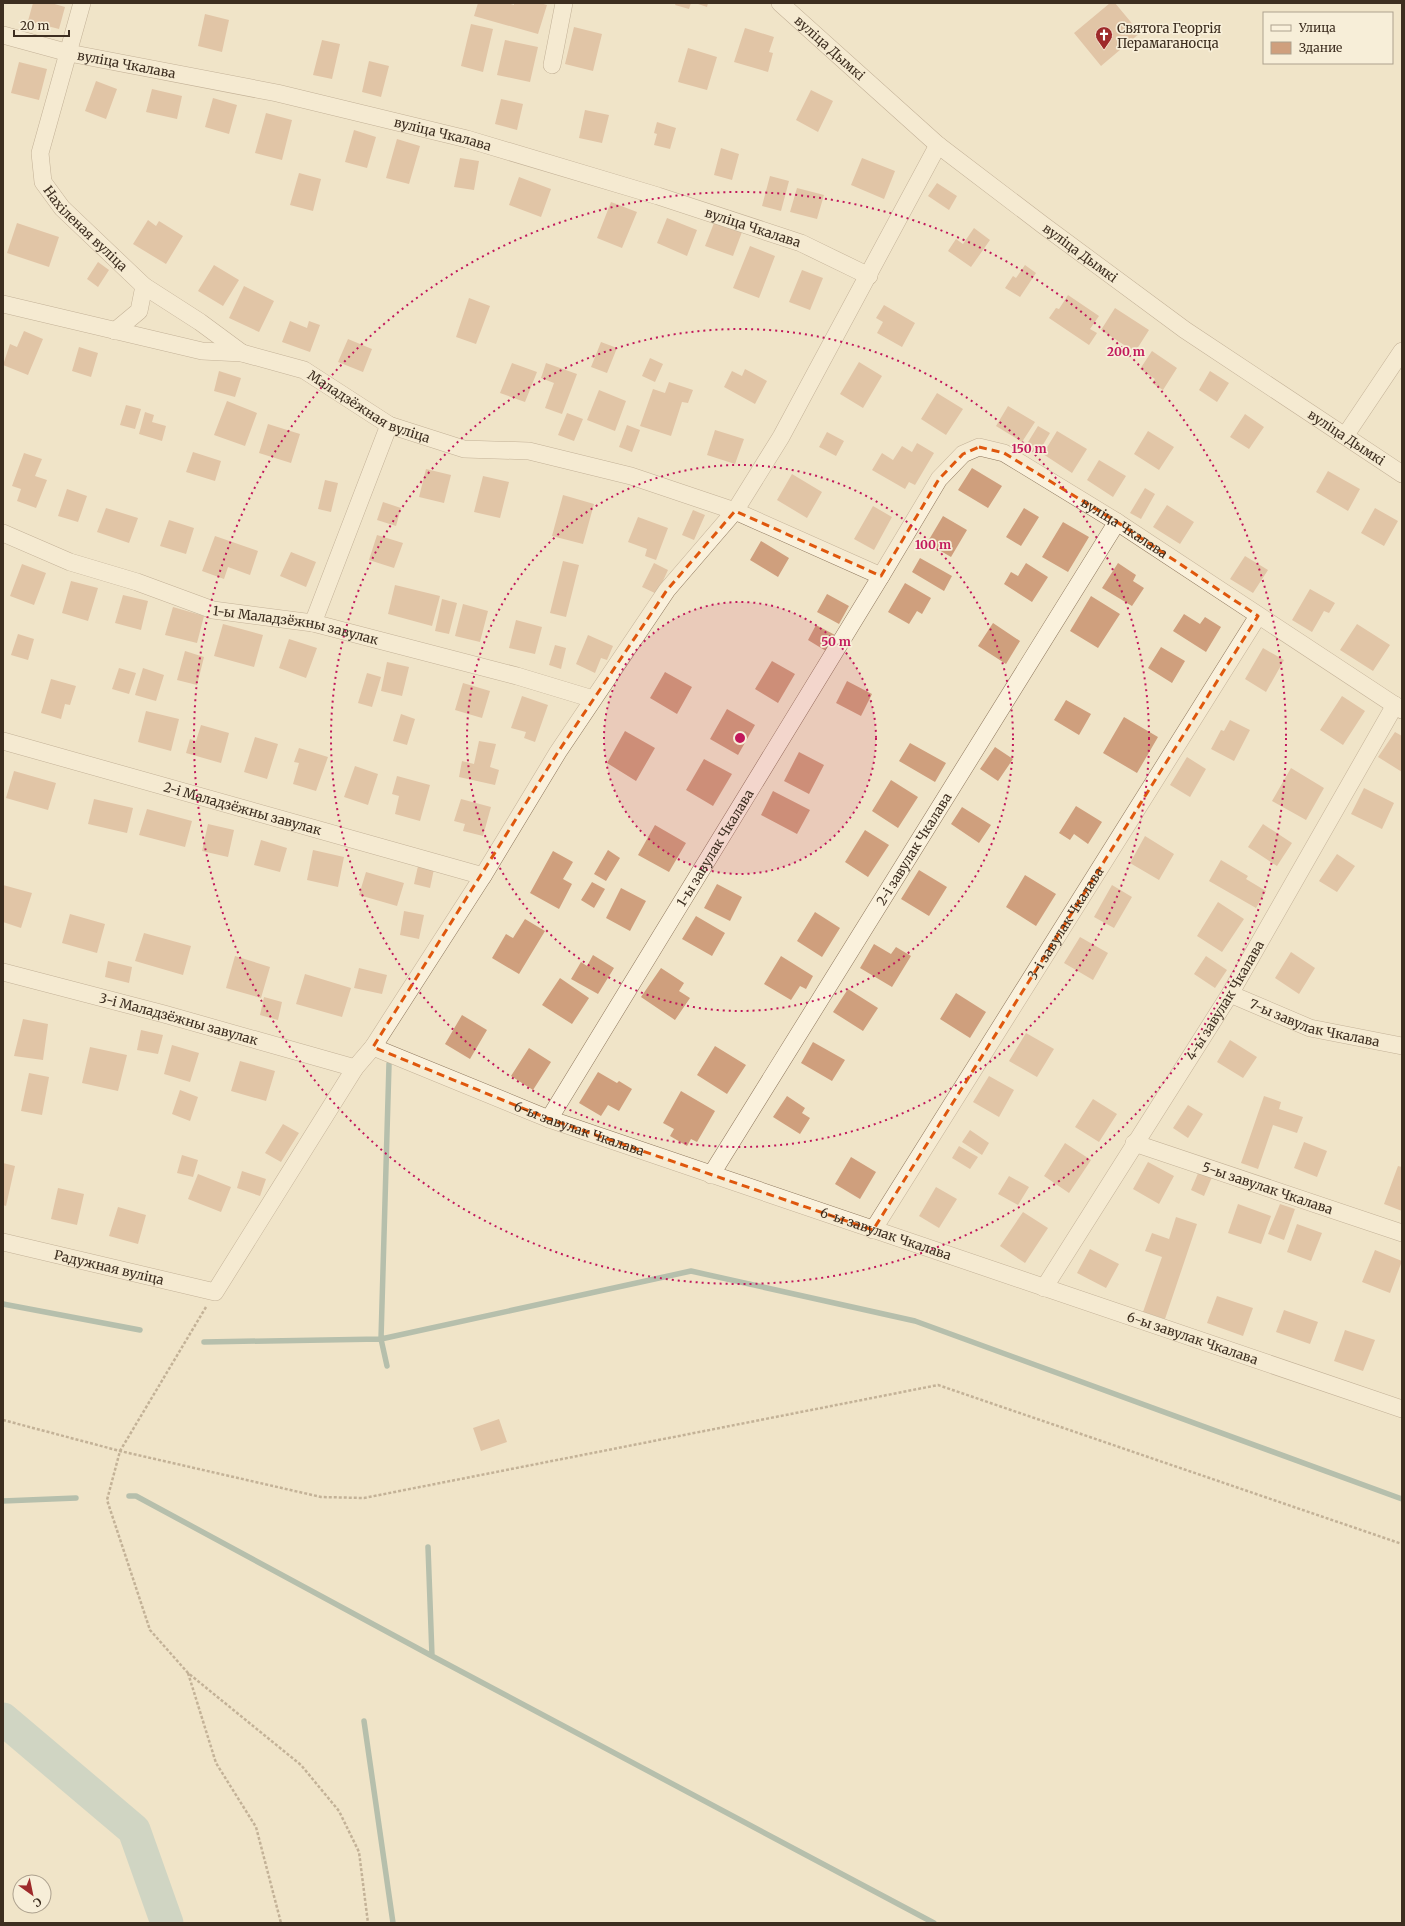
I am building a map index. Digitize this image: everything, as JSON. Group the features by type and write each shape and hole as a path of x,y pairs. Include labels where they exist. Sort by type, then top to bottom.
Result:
{"street":[{"name":"Нахіленая вуліца","path":"82,3 40,153 43,182 62,208 144,286 200,322 242,353"},
{"path":"552,65 564,3"},
{"name":"вуліца Дымкі","path":"780,3 938,145 1043,226 1185,330 1402,474"},
{"name":"вуліца Чкалава","path":"3,35 69,53 276,92 467,139 658,196 801,243 869,276"},
{"path":"215,1292 355,1068 373,1047 482,876 558,752 667,590 735,511 781,437 869,276 938,145"},
{"path":"116,331 139,311 144,286"},
{"name":"Маладзёжная вуліца","path":"3,304 202,351 242,353 304,370 389,425 464,448 529,451 631,476 735,511 881,576"},
{"path":"1345,436 1401,355"},
{"path":"313,623 389,425"},
{"name":"вуліца Чкалава","path":"881,576 939,479 963,454 979,447 1004,453 1117,522 1399,708"},
{"name":"2-і завулак Чкалава","path":"712,1175 1117,522"},
{"name":"1-ы Маладзёжны завулак","path":"3,533 70,562 137,582 214,610 313,623 517,676 593,700"},
{"name":"1-ы завулак Чкалава","path":"549,1119 881,576"},
{"name":"3-і завулак Чкалава","path":"873,1230 1258,616"},
{"name":"4-ы завулак Чкалава","path":"1044,1288 1134,1142 1230,994 1399,708"},
{"name":"2-і Маладзёжны завулак","path":"3,741 482,876"},
{"name":"3-і Маладзёжны завулак","path":"3,972 164,1014 355,1068"},
{"name":"7-ы завулак Чкалава","path":"1230,994 1310,1028 1402,1046"},
{"name":"6-ы завулак Чкалава","path":"373,1047 549,1119 1402,1409"},
{"name":"5-ы завулак Чкалава","path":"1134,1142 1402,1233"},
{"name":"Радужная вуліца","path":"3,1242 215,1292"}],"path":[{"path":"215,1292 120,1451 108,1500 150,1630 188,1672 301,1765 339,1811 360,1852 368,1923"},
{"path":"3,1420 120,1451 321,1497 364,1498 938,1385 1402,1544"},
{"path":"188,1672 216,1763 256,1827 281,1923"}],"highlighted area":[{"path":"979,447 1004,453 1117,522 1258,616 873,1230 549,1119 373,1047 558,752 667,590 735,511 881,576 939,479 963,454"}],"building":[{"path":"33,3 51,3 65,7 59,29 28,21"},
{"path":"478,3 507,3 514,5 514,3 540,3 547,5 538,34 474,16"},
{"path":"676,3 691,3 689,9 675,5"},
{"path":"695,3 708,3 707,7"},
{"name":"Святога Георгія Перамаганосца","path":"1110,3 1115,3 1140,33 1101,66 1074,33"},
{"path":"205,14 229,20 222,52 198,46"},
{"path":"471,24 493,29 483,72 461,66"},
{"path":"574,27 602,34 593,71 565,64"},
{"path":"745,28 774,37 769,52 773,53 768,72 734,62"},
{"path":"322,40 340,44 332,79 313,75"},
{"path":"505,40 538,47 530,82 497,75"},
{"path":"688,48 717,57 707,90 678,82"},
{"path":"369,61 389,66 381,97 362,92"},
{"path":"19,62 47,69 39,100 11,93"},
{"path":"96,81 117,89 106,119 85,111"},
{"path":"152,89 182,96 177,119 146,112"},
{"path":"811,90 833,101 818,132 796,120"},
{"path":"213,98 237,105 229,134 205,127"},
{"path":"501,99 523,104 517,130 495,124"},
{"path":"585,110 609,115 602,143 579,138"},
{"path":"266,113 292,120 282,160 255,153"},
{"path":"657,122 676,128 670,149 654,145 657,134 654,133"},
{"path":"354,130 376,137 367,168 345,162"},
{"path":"397,139 420,146 409,184 386,178"},
{"path":"721,148 739,154 732,180 714,175"},
{"path":"460,158 479,161 474,190 454,187"},
{"path":"862,158 895,171 884,199 851,185"},
{"path":"299,173 321,179 313,211 290,205"},
{"path":"770,176 789,181 781,211 762,206"},
{"path":"519,177 551,189 541,217 509,205"},
{"path":"937,183 957,196 949,210 928,196"},
{"path":"797,188 824,195 817,219 790,212"},
{"path":"611,202 637,212 622,248 597,238"},
{"path":"667,218 697,230 687,256 657,243"},
{"path":"148,220 156,226 159,221 183,236 166,264 133,244"},
{"path":"17,223 59,237 49,267 7,253"},
{"path":"714,223 742,232 733,256 705,246"},
{"path":"974,228 990,240 971,267 948,251 956,239 963,244"},
{"path":"750,246 775,256 759,298 733,288"},
{"path":"98,262 109,270 98,287 87,279"},
{"path":"214,265 239,280 223,306 198,291"},
{"path":"1025,265 1036,273 1020,297 1005,288 1013,276 1016,278"},
{"path":"802,270 823,278 810,310 789,302"},
{"path":"244,286 274,301 259,332 229,318"},
{"path":"1068,295 1099,316 1090,329 1097,333 1089,345 1049,318 1056,308 1059,309"},
{"path":"469,298 490,306 476,344 456,337"},
{"path":"884,305 915,323 902,347 877,333 883,322 876,318"},
{"path":"1115,308 1149,330 1135,352 1101,330"},
{"path":"290,321 307,328 309,321 320,325 310,352 282,342"},
{"path":"24,331 43,339 28,375 3,365 10,344 17,347"},
{"path":"348,339 372,349 363,372 338,362"},
{"path":"601,342 617,348 607,373 591,367"},
{"path":"79,347 98,353 91,377 72,371"},
{"path":"1152,351 1177,368 1163,390 1152,383 1155,379 1140,369"},
{"path":"650,358 663,364 655,382 642,376"},
{"path":"859,362 882,376 863,408 840,394"},
{"path":"512,363 537,372 525,402 500,393"},
{"path":"546,363 577,374 562,414 545,408 554,383 541,378"},
{"path":"745,369 767,381 755,404 724,387 732,371 742,376"},
{"path":"219,371 241,378 235,397 214,391"},
{"path":"1210,371 1229,383 1217,402 1199,390"},
{"path":"669,382 693,390 688,403 682,402 671,436 640,426 653,389 665,393"},
{"path":"599,390 626,401 615,431 587,420"},
{"path":"937,393 963,409 946,435 921,419"},
{"path":"227,401 257,413 245,446 214,435"},
{"path":"126,405 141,409 135,429 120,425"},
{"path":"1008,406 1035,422 1022,442 996,426"},
{"path":"145,412 154,415 152,422 166,426 162,441 139,434"},
{"path":"567,413 583,419 574,441 558,435"},
{"path":"1245,414 1264,427 1249,449 1230,437"},
{"path":"268,424 300,434 291,463 259,453"},
{"path":"627,425 640,430 632,452 619,447"},
{"path":"1038,426 1050,433 1037,455 1025,447"},
{"path":"715,430 744,439 735,464 707,455"},
{"path":"1057,431 1087,449 1072,473 1043,454"},
{"path":"1148,431 1174,447 1159,470 1134,454"},
{"path":"827,432 844,441 836,456 819,447"},
{"path":"917,443 934,453 915,485 909,482 905,489 872,470 882,453 893,460 902,446 912,452"},
{"path":"193,452 221,461 215,481 186,472"},
{"path":"24,453 42,459 35,476 47,480 36,508 17,501 21,489 12,486"},
{"path":"1099,460 1126,476 1113,497 1087,480"},
{"path":"972,468 1002,486 988,508 958,490"},
{"path":"426,469 451,475 444,503 419,497"},
{"path":"1328,471 1360,489 1348,511 1316,492"},
{"path":"792,474 822,492 807,518 777,500"},
{"path":"483,476 509,482 500,518 474,512"},
{"path":"325,480 338,483 331,512 318,509"},
{"path":"1145,488 1155,494 1141,519 1130,513"},
{"path":"67,489 87,496 78,522 58,516"},
{"path":"563,495 594,504 583,544 552,536"},
{"path":"383,502 401,508 396,526 377,520"},
{"path":"1167,505 1194,522 1180,544 1153,527"},
{"path":"873,506 892,517 874,550 854,539"},
{"path":"106,508 138,518 129,543 97,532"},
{"path":"1024,508 1039,517 1021,546 1006,537"},
{"path":"1375,508 1398,521 1384,546 1361,533"},
{"path":"693,510 705,515 694,540 682,535"},
{"path":"943,516 967,530 951,557 927,543"},
{"path":"638,517 668,528 656,560 645,556 647,549 628,542"},
{"path":"169,520 194,528 186,554 160,546"},
{"path":"1063,522 1089,537 1068,572 1042,557"},
{"path":"377,535 403,543 394,568 369,560"},
{"path":"215,536 258,551 250,575 228,567 224,579 202,571"},
{"path":"761,541 789,558 778,577 750,560"},
{"path":"291,552 316,562 306,587 280,576"},
{"path":"1245,556 1268,570 1253,593 1230,579"},
{"path":"920,558 952,576 944,591 912,572"},
{"path":"563,561 579,565 566,617 550,613"},
{"path":"654,563 668,570 657,594 642,587"},
{"path":"1026,563 1048,577 1032,602 1004,584 1011,572 1018,576"},
{"path":"1118,563 1136,575 1133,581 1144,588 1132,606 1102,588"},
{"path":"22,564 46,573 34,605 10,596"},
{"path":"71,581 98,588 88,621 62,613"},
{"path":"905,583 931,598 922,614 917,611 909,624 888,612"},
{"path":"395,585 440,596 432,626 388,614"},
{"path":"1310,589 1335,603 1329,613 1324,611 1312,632 1292,620"},
{"path":"827,594 849,606 839,624 817,612"},
{"path":"123,595 148,601 141,630 115,623"},
{"path":"1091,596 1120,614 1098,648 1070,631"},
{"path":"442,599 457,603 449,634 435,631"},
{"path":"463,604 488,611 480,642 455,636"},
{"path":"173,607 204,616 197,643 165,635"},
{"path":"1184,614 1200,624 1205,617 1221,627 1206,652 1173,631"},
{"path":"516,620 542,627 535,654 509,648"},
{"path":"993,623 1020,641 1006,664 978,646"},
{"path":"223,624 263,635 254,667 214,656"},
{"path":"1357,624 1390,645 1373,671 1340,650"},
{"path":"816,625 835,635 826,651 808,640"},
{"path":"18,634 34,639 28,660 11,655"},
{"path":"588,635 613,646 607,660 601,658 595,673 576,664"},
{"path":"289,639 317,648 306,678 279,668"},
{"path":"555,645 566,648 561,669 549,665"},
{"path":"1161,647 1185,661 1172,683 1148,668"},
{"path":"1263,648 1284,660 1266,692 1245,679"},
{"path":"185,651 204,657 197,685 177,680"},
{"path":"772,661 795,674 778,703 755,689"},
{"path":"387,662 409,667 402,696 381,691"},
{"path":"119,668 136,673 129,694 112,689"},
{"path":"143,668 164,675 156,701 135,695"},
{"path":"665,672 692,687 677,714 650,698"},
{"path":"367,673 381,677 372,707 358,703"},
{"path":"51,679 76,686 70,705 65,704 61,719 41,713"},
{"path":"847,681 872,694 861,716 836,703"},
{"path":"463,683 490,691 482,718 455,710"},
{"path":"522,696 548,705 535,742 524,738 526,732 511,728"},
{"path":"1342,696 1365,711 1343,745 1320,730"},
{"path":"1066,700 1091,714 1079,735 1054,720"},
{"path":"727,709 755,725 738,755 710,739"},
{"path":"146,711 179,719 171,751 138,742"},
{"path":"401,714 415,719 407,745 393,741"},
{"path":"1124,717 1158,737 1137,773 1103,753"},
{"path":"1230,720 1250,730 1234,761 1211,749 1221,730 1224,731"},
{"path":"201,725 229,733 221,763 186,753 190,739 196,741"},
{"path":"625,731 655,748 636,781 607,763"},
{"path":"1395,732 1402,736 1402,772 1378,757"},
{"path":"255,737 278,744 267,779 244,772"},
{"path":"479,741 496,744 490,767 499,770 495,785 459,777 462,761 474,764"},
{"path":"910,743 946,763 935,782 899,761"},
{"path":"995,747 1013,759 998,781 980,769"},
{"path":"299,748 328,757 316,791 293,784 299,763 294,762"},
{"path":"799,752 824,765 809,794 784,781"},
{"path":"1187,757 1206,769 1190,797 1170,785"},
{"path":"704,759 732,774 713,806 686,790"},
{"path":"355,766 378,774 368,805 344,797"},
{"path":"1291,768 1324,788 1306,820 1272,801"},
{"path":"14,771 56,783 48,810 6,798"},
{"path":"397,776 430,785 420,821 395,814 399,796 392,794"},
{"path":"891,780 918,797 898,828 872,811"},
{"path":"1364,788 1394,803 1382,829 1351,814"},
{"path":"773,791 810,810 797,834 761,815"},
{"path":"94,799 133,808 127,833 88,824"},
{"path":"461,799 491,807 483,836 463,831 465,824 454,821"},
{"path":"1076,806 1102,822 1088,844 1074,834 1070,840 1059,833"},
{"path":"962,807 991,825 979,843 951,824"},
{"path":"147,809 192,821 185,847 139,835"},
{"path":"208,824 234,830 228,857 202,851"},
{"path":"1263,824 1292,843 1277,866 1248,847"},
{"path":"655,825 686,843 669,872 638,855"},
{"path":"865,830 889,845 868,877 845,862"},
{"path":"1145,836 1174,854 1159,880 1130,863"},
{"path":"261,840 287,848 280,872 254,865"},
{"path":"313,850 344,857 338,887 307,880"},
{"path":"608,850 620,858 606,881 594,874"},
{"path":"553,851 573,862 563,879 572,884 559,909 530,893"},
{"path":"1337,854 1355,866 1337,892 1319,881"},
{"path":"1221,860 1248,876 1246,879 1266,891 1256,908 1209,881"},
{"path":"418,866 434,869 430,888 414,884"},
{"path":"919,870 947,887 929,916 901,899"},
{"path":"366,872 404,883 397,906 359,895"},
{"path":"1025,875 1056,894 1036,926 1006,907"},
{"path":"592,882 605,889 594,908 581,900"},
{"path":"717,884 742,897 730,921 704,908"},
{"path":"3,885 32,893 21,928 3,922"},
{"path":"1112,885 1132,897 1114,928 1094,917"},
{"path":"621,888 646,901 630,931 606,918"},
{"path":"1218,902 1244,919 1222,952 1197,936"},
{"path":"404,911 424,915 419,939 400,935"},
{"path":"815,912 840,928 822,957 797,941"},
{"path":"70,914 105,924 97,953 62,943"},
{"path":"696,916 725,933 712,956 682,939"},
{"path":"525,919 545,931 519,974 492,958 506,934 513,938"},
{"path":"144,933 191,946 183,975 135,961"},
{"path":"1080,937 1108,953 1093,980 1064,963"},
{"path":"874,944 891,954 896,947 911,956 892,987 860,968"},
{"path":"1291,952 1315,968 1299,994 1275,978"},
{"path":"593,955 614,968 598,994 571,979 581,962 587,966"},
{"path":"235,956 270,967 261,998 226,988"},
{"path":"781,956 813,976 806,989 800,986 791,1000 764,984"},
{"path":"1206,956 1227,970 1215,988 1194,974"},
{"path":"108,961 132,967 129,983 105,977"},
{"path":"359,968 387,975 382,994 354,988"},
{"path":"661,968 684,983 679,991 690,998 675,1020 641,997"},
{"path":"305,974 351,988 342,1017 296,1004"},
{"path":"560,978 589,998 572,1024 542,1005"},
{"path":"848,989 878,1008 863,1031 833,1012"},
{"path":"956,993 986,1012 970,1038 940,1019"},
{"path":"264,997 282,1002 278,1020 260,1015"},
{"path":"462,1015 487,1030 470,1059 445,1044"},
{"path":"23,1019 48,1024 43,1060 14,1056"},
{"path":"141,1030 163,1035 158,1054 137,1050"},
{"path":"1026,1033 1054,1049 1037,1077 1009,1061"},
{"path":"1230,1040 1257,1057 1243,1078 1217,1062"},
{"path":"813,1042 845,1060 832,1081 801,1063"},
{"path":"172,1045 199,1053 190,1082 164,1074"},
{"path":"715,1046 746,1065 727,1094 697,1075"},
{"path":"90,1047 127,1055 118,1091 82,1083"},
{"path":"529,1048 551,1062 533,1090 511,1076"},
{"path":"240,1061 275,1071 266,1101 231,1091"},
{"path":"598,1072 617,1083 619,1081 632,1089 619,1111 608,1105 601,1116 579,1103"},
{"path":"29,1073 49,1077 42,1115 21,1111"},
{"path":"989,1076 1014,1090 999,1117 973,1102"},
{"path":"180,1090 198,1097 190,1121 172,1114"},
{"path":"681,1091 715,1111 697,1142 691,1139 687,1146 670,1136 674,1129 663,1123"},
{"path":"787,1096 805,1108 802,1113 810,1118 800,1134 773,1117"},
{"path":"1264,1096 1281,1102 1279,1109 1303,1117 1297,1133 1273,1125 1258,1169 1241,1163"},
{"path":"1093,1099 1117,1114 1099,1142 1075,1127"},
{"path":"1188,1105 1203,1114 1188,1138 1173,1128"},
{"path":"283,1124 299,1133 281,1162 265,1153"},
{"path":"970,1130 989,1143 982,1155 962,1142"},
{"path":"1304,1142 1327,1151 1317,1177 1294,1168"},
{"path":"1065,1143 1091,1160 1069,1193 1044,1176"},
{"path":"959,1146 978,1157 970,1169 952,1158"},
{"path":"182,1155 198,1160 193,1177 177,1173"},
{"path":"851,1157 876,1172 860,1199 835,1184"},
{"path":"1148,1162 1174,1176 1159,1204 1133,1189"},
{"path":"3,1163 15,1166 6,1206 3,1205"},
{"path":"1398,1166 1402,1167 1402,1211 1384,1204"},
{"path":"242,1171 266,1179 260,1196 237,1188"},
{"path":"1199,1171 1212,1177 1204,1196 1191,1190"},
{"path":"198,1174 231,1187 221,1212 188,1199"},
{"path":"1009,1176 1029,1187 1018,1205 998,1194"},
{"path":"936,1187 957,1199 939,1228 919,1216"},
{"path":"58,1188 84,1194 77,1225 51,1219"},
{"path":"1238,1204 1271,1216 1261,1244 1228,1233"},
{"path":"1280,1204 1295,1209 1284,1240 1268,1234"},
{"path":"118,1207 146,1215 138,1244 109,1236"},
{"path":"1023,1212 1048,1228 1025,1263 1000,1246"},
{"path":"1176,1217 1197,1224 1165,1319 1143,1312 1162,1257 1145,1251 1152,1233 1169,1239"},
{"path":"1297,1224 1322,1233 1311,1261 1287,1252"},
{"path":"1090,1249 1119,1264 1106,1288 1077,1273"},
{"path":"1375,1250 1402,1261 1390,1293 1362,1282"},
{"path":"1217,1296 1253,1308 1243,1336 1207,1323"},
{"path":"1284,1310 1318,1322 1310,1344 1276,1332"},
{"path":"1345,1330 1375,1340 1363,1371 1334,1361"},
{"path":"499,1419 507,1442 481,1451 473,1428"}],"waterway":[{"path":"389,1064 381,1339 691,1271 915,1321 1402,1499"},
{"path":"3,1304 140,1330"},
{"path":"204,1342 381,1339 387,1366"},
{"path":"129,1496 136,1496 432,1656 428,1547"},
{"path":"3,1501 76,1498"},
{"path":"432,1656 934,1923"},
{"path":"3,1719 134,1830 167,1923"},
{"path":"364,1721 393,1923"}],"place":[{"name":"Святога Георгія Перамаганосца","path":"1104,50"}]}
